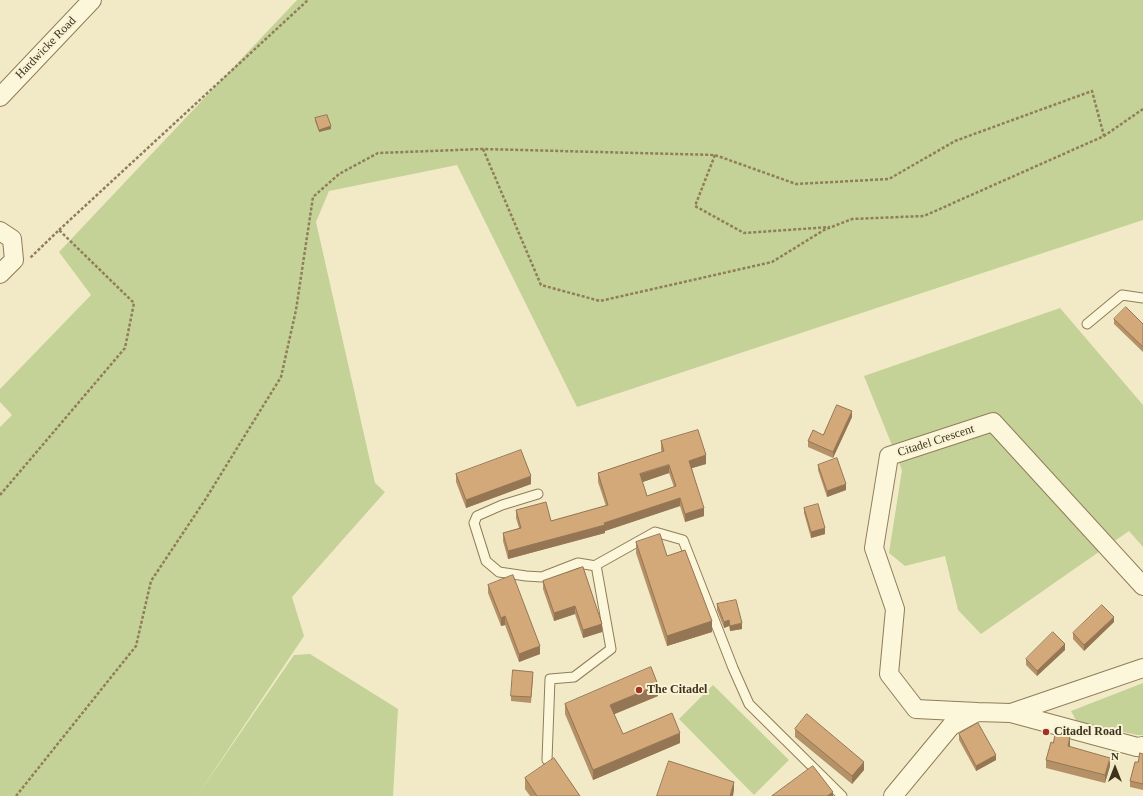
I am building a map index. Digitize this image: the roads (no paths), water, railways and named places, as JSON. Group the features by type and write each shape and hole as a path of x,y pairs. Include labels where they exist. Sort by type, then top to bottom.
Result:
{"street":[{"name":"Hardwicke Road","path":"0,97 92,0"},
{"path":"0,231 12,239 14,260 0,274"},
{"name":"Citadel Crescent","path":"977,712 916,709 889,674 895,609 874,548 889,456 993,422 1143,586"},
{"path":"1011,713 1143,668"},
{"path":"896,792 951,726 977,712 1011,713 1137,747 1143,746"}],"lane":[{"path":"1087,324 1122,295 1143,298"},
{"path":"538,494 478,516 474,523 486,561 499,572 542,577 578,563 596,566 655,532 683,540 733,668 749,704 842,796"},
{"path":"547,760 550,679 574,676 611,650 596,566"}],"place":[{"name":"The Citadel","path":"639,690"},
{"name":"Citadel Road","path":"1046,732"}]}
